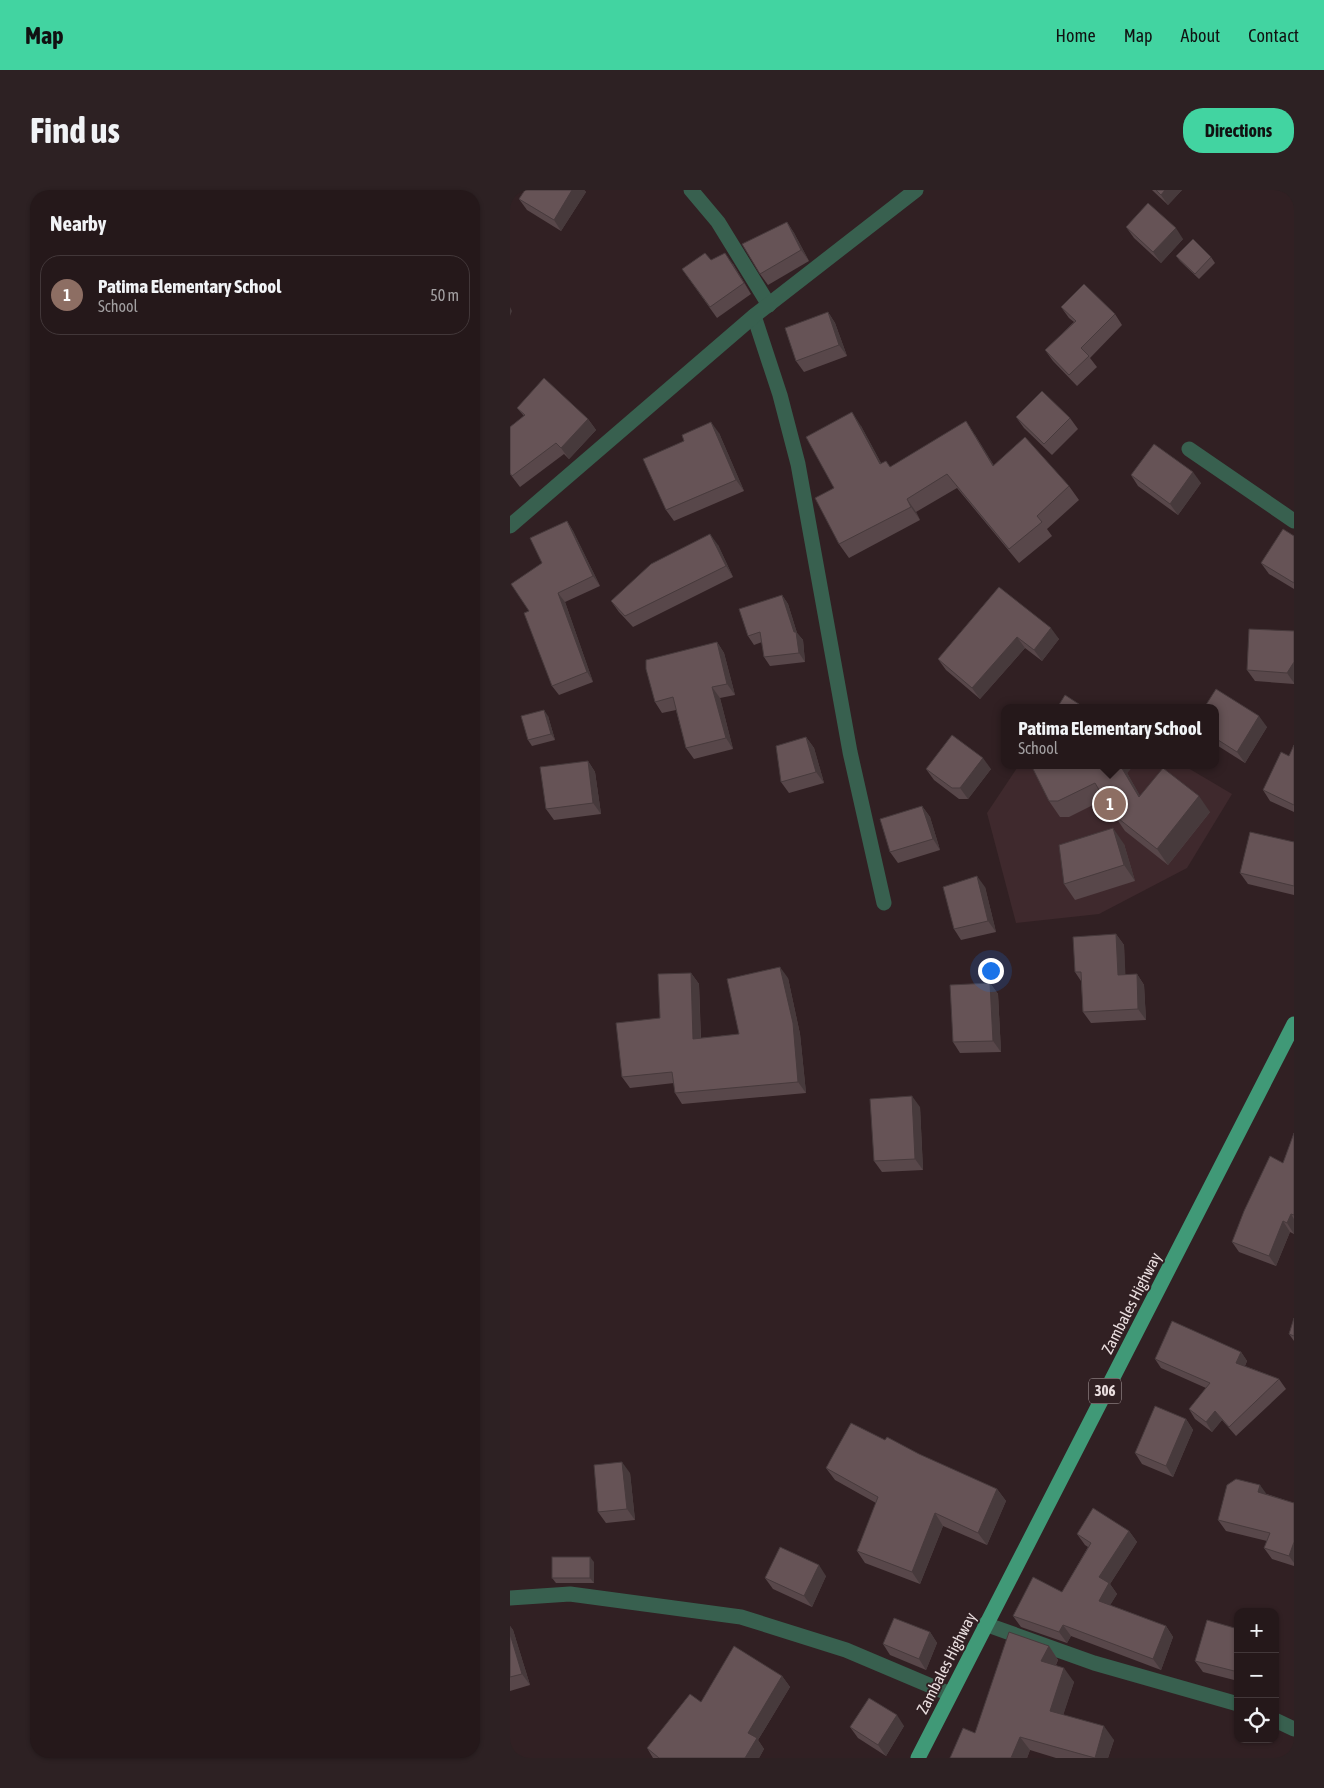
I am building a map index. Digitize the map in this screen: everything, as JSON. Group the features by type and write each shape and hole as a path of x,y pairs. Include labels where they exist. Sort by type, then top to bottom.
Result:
{"main road":[{"name":"Zambales Highway","path":"918,1758 1294,1024"}],"street":[{"path":"691,190 718,222 769,305"},
{"path":"510,526 754,316 916,190"},
{"path":"754,316 780,395 798,464 850,752 884,903"},
{"path":"1189,449 1294,521"},
{"path":"510,1598 570,1594 741,1617 846,1650 950,1694"},
{"path":"985,1624 1094,1663 1234,1703"},
{"path":"1279,1722 1294,1729"}],"shaded area":[{"path":"1016,769 1190,769 1232,794 1187,868 1099,914 1016,923 987,813"}],"building":[{"path":"525,190 572,190 554,220 519,199"},
{"path":"1156,190 1165,190 1161,195"},
{"path":"1148,203 1176,228 1153,252 1126,227"},
{"path":"787,222 801,250 760,274 742,244"},
{"path":"1193,239 1211,257 1195,274 1176,256"},
{"path":"705,253 711,260 725,253 744,283 710,307 682,269"},
{"path":"1084,284 1115,314 1081,348 1089,356 1069,375 1045,350 1076,321 1061,307"},
{"path":"828,312 839,345 796,361 785,328"},
{"path":"544,378 588,419 561,448 556,443 512,476 510,473 510,427 525,415 517,408"},
{"path":"1042,391 1070,418 1044,444 1016,417"},
{"path":"852,412 880,464 886,461 890,467 966,421 993,466 1025,437 1069,486 1037,516 1042,522 1009,549 947,474 907,499 911,507 839,544 815,498 834,488 806,437"},
{"path":"711,422 736,480 666,510 643,459 684,441 682,435"},
{"path":"1154,444 1193,472 1170,504 1131,475"},
{"path":"567,521 593,576 558,593 587,672 552,686 524,613 529,611 511,584 542,563 530,538"},
{"path":"1283,529 1294,536 1294,583 1261,563"},
{"path":"710,534 726,566 625,616 611,601 651,564"},
{"path":"999,587 1051,628 1034,650 1017,637 972,688 938,659"},
{"path":"782,595 794,632 796,632 799,653 764,657 760,632 748,636 739,609"},
{"path":"1249,629 1294,631 1294,662 1287,673 1247,670"},
{"path":"717,642 727,684 712,687 726,738 686,748 673,697 655,702 646,669 646,660"},
{"path":"1216,689 1259,716 1237,752 1219,741 1219,704 1207,704"},
{"path":"1065,695 1079,704 1059,704"},
{"path":"544,710 551,734 528,740 521,716"},
{"path":"952,735 983,758 960,788 952,788 926,769"},
{"path":"806,737 816,772 781,782 776,746"},
{"path":"1294,745 1294,805 1263,790 1281,752 1289,756"},
{"path":"588,761 593,803 546,809 540,767"},
{"path":"1033,769 1122,769 1139,797 1162,769 1164,769 1199,796 1157,849 1114,815 1095,783 1058,801 1049,801"},
{"path":"922,806 933,839 890,852 880,819"},
{"path":"1113,828 1124,865 1064,884 1059,845"},
{"path":"1250,832 1294,842 1294,886 1240,873"},
{"path":"977,876 988,921 954,929 943,887"},
{"path":"1116,934 1118,975 1137,974 1138,1009 1083,1012 1081,972 1075,972 1073,937"},
{"path":"780,967 793,1023 798,1082 675,1093 672,1072 622,1077 616,1023 660,1018 658,974 691,973 693,1039 739,1034 727,979"},
{"path":"990,983 993,1041 953,1042 950,985"},
{"path":"912,1096 915,1159 874,1161 870,1099"},
{"path":"1294,1133 1294,1215 1291,1214 1287,1223 1283,1221 1269,1256 1232,1242 1244,1211 1270,1156 1283,1163"},
{"path":"1294,1318 1294,1336 1289,1334"},
{"path":"1172,1321 1241,1352 1236,1363 1279,1379 1229,1427 1215,1411 1206,1422 1189,1409 1210,1383 1155,1359"},
{"path":"1155,1406 1186,1419 1166,1466 1135,1453"},
{"path":"851,1423 885,1440 887,1437 919,1454 997,1489 978,1533 935,1513 912,1572 857,1551 878,1497 826,1468"},
{"path":"622,1462 627,1509 598,1512 594,1465"},
{"path":"1236,1479 1260,1485 1258,1492 1294,1503 1294,1542 1289,1556 1264,1548 1270,1533 1218,1520 1227,1485"},
{"path":"1093,1508 1129,1531 1099,1577 1109,1583 1099,1601 1166,1626 1153,1659 1063,1625 1059,1632 1013,1616 1033,1577 1062,1592 1091,1543 1077,1534"},
{"path":"780,1547 819,1565 804,1596 765,1578"},
{"path":"552,1557 590,1557 590,1578 552,1578"},
{"path":"894,1618 930,1632 919,1659 883,1644"},
{"path":"1207,1620 1234,1628 1234,1671 1195,1661"},
{"path":"1009,1632 1049,1646 1041,1661 1064,1668 1050,1711 1104,1726 1095,1758 1020,1737 1011,1758 950,1758 963,1728 975,1733"},
{"path":"510,1634 522,1674 510,1677"},
{"path":"734,1646 782,1676 748,1733 757,1738 745,1758 659,1758 647,1748 690,1694 701,1702"},
{"path":"869,1698 897,1715 878,1745 850,1727"}],"place":[{"name":"Patima Elementary School","path":"1110,804"}]}
